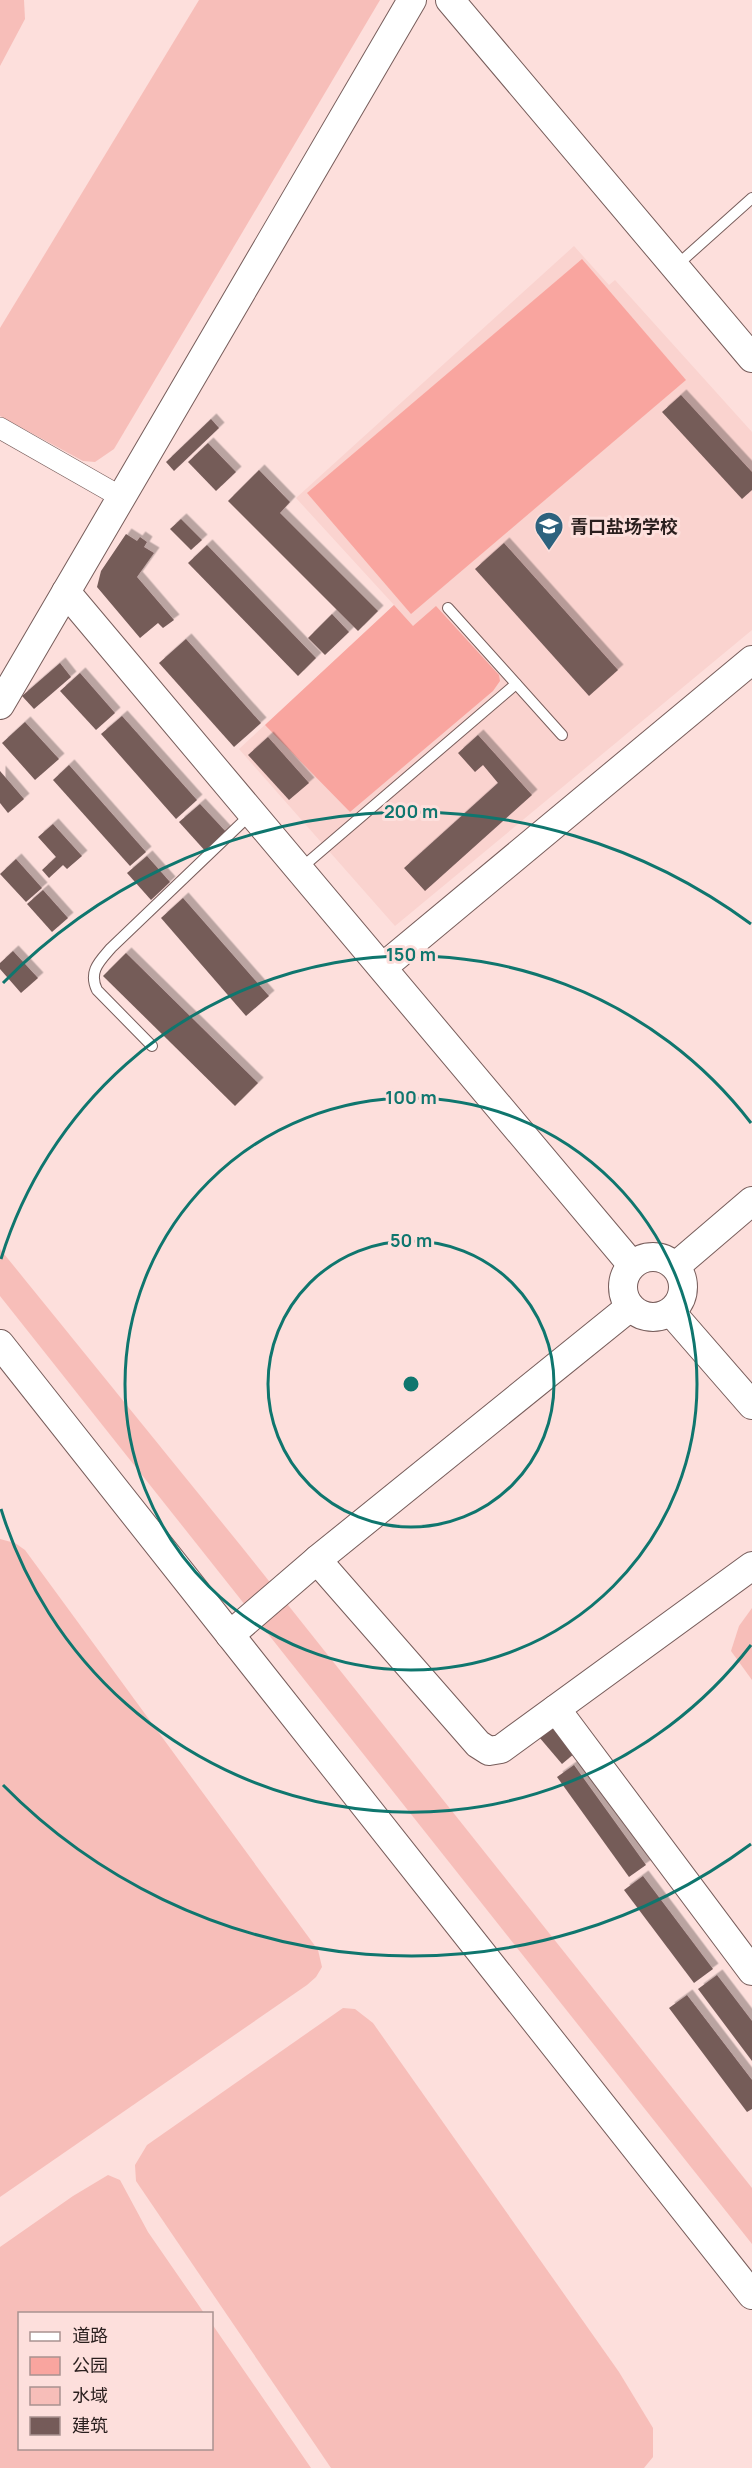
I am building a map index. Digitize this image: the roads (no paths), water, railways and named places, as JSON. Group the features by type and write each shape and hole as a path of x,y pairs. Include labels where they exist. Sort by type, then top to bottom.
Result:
{"street":[{"path":"0,705 412,0"},
{"path":"450,0 752,358"},
{"path":"0,428 121,497"},
{"path":"66,592 632,1265"},
{"path":"383,967 752,660"},
{"path":"676,1266 752,1201"},
{"path":"646,1257 654,1257 669,1261 676,1266 683,1282 683,1290 677,1306 671,1312 654,1318 645,1316 630,1307 622,1290 623,1281 632,1265 646,1257"},
{"path":"230,1635 317,1560 630,1307"},
{"path":"671,1312 752,1405"},
{"path":"0,1344 752,2295"},
{"path":"317,1560 478,1744 489,1751 501,1749 752,1566"},
{"path":"556,1709 752,1971"}],"lane":[{"path":"674,267 752,198"},
{"path":"447,608 562,735"},
{"path":"300,869 516,684"},
{"path":"152,1046 97,990 92,981 96,965 252,813"}],"water":[{"path":"0,0 24,0 25,19 0,66"},
{"path":"199,0 380,0 114,449 95,462 83,461 0,416 0,328"},
{"path":"0,1249 241,1546 752,2188 752,2244 0,1296"},
{"path":"0,1539 15,1543 25,1550 318,1950 322,1967 307,1985 0,2197"},
{"path":"752,1608 752,1680 731,1651 739,1626"},
{"path":"343,2008 355,2009 373,2023 619,2372 653,2428 653,2457 644,2468 331,2468 136,2181 135,2165 147,2145"},
{"path":"108,2175 120,2180 148,2232 203,2312 18,2312 18,2450 213,2450 213,2325 311,2468 0,2468 0,2247 73,2196"}],"place":[{"name":"青口盐场学校","path":"549,552"}]}
